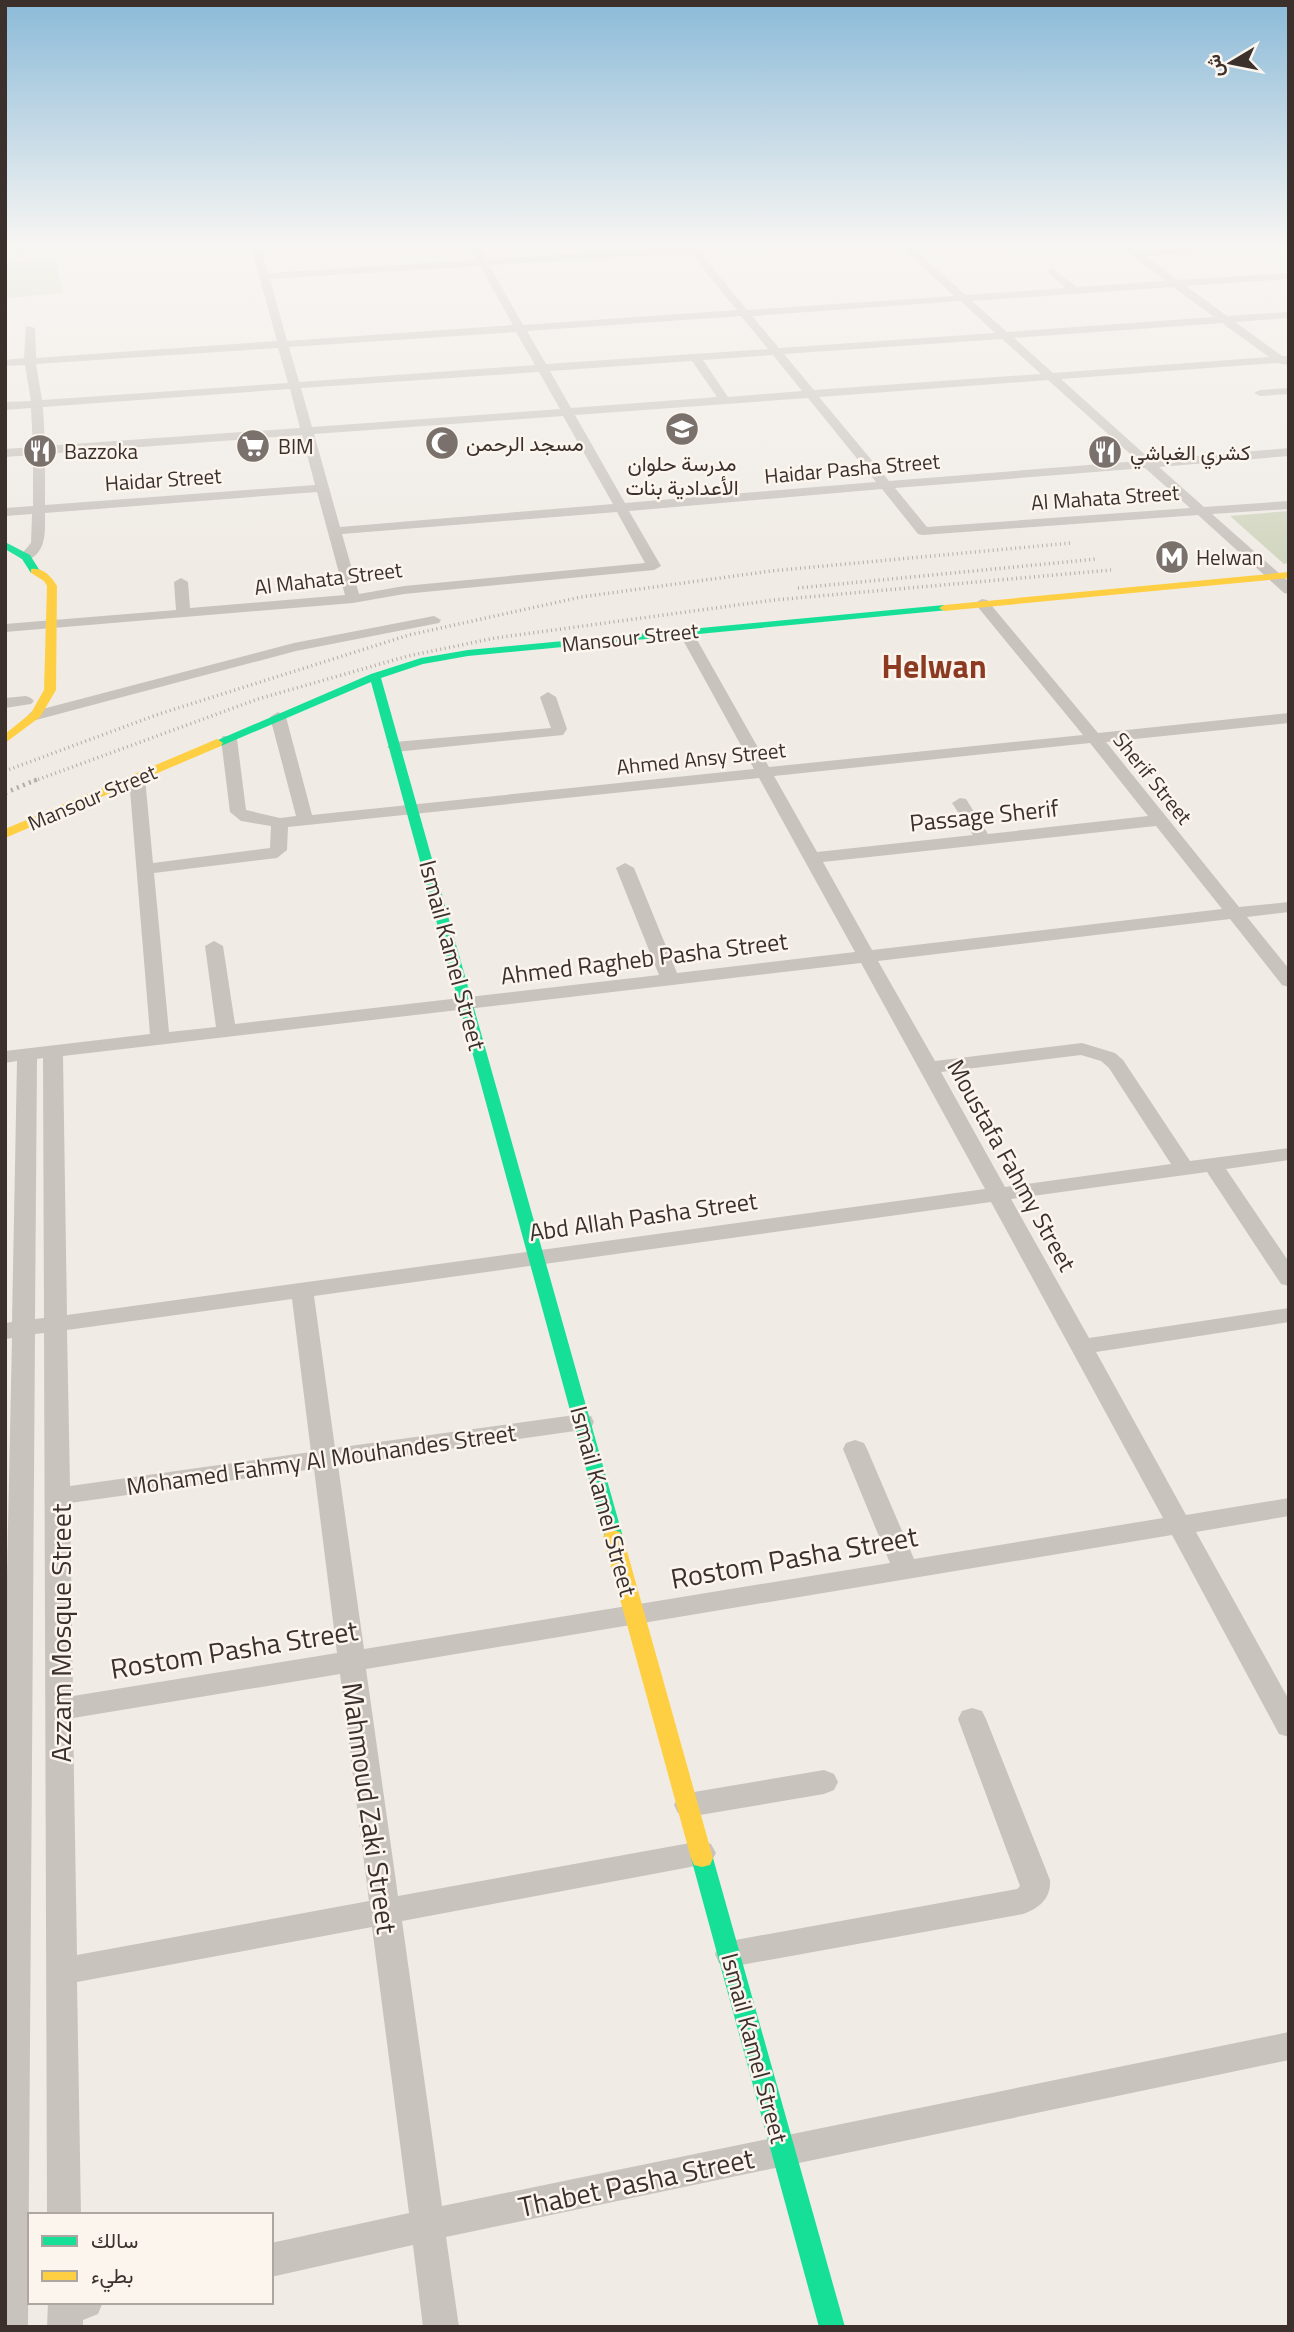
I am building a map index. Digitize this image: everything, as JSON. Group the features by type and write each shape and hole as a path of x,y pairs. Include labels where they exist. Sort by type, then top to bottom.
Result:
{"street":[{"path":"24,564 38,544 39,510 37,404 30,352"},
{"path":"5,363 182,352"},
{"path":"286,352 353,599"},
{"path":"534,352 621,506"},
{"path":"5,407 767,352"},
{"path":"779,352 885,485"},
{"path":"1025,352 1145,464 1281,576 1289,590"},
{"path":"695,357 725,401"},
{"path":"5,453 1285,361"},
{"path":"1260,393 1289,391"},
{"name":"Haidar Pasha Street","path":"335,531 1289,452"},
{"name":"Al Mahata Street","path":"885,485 923,531 1289,505"},
{"name":"Haidar Street","path":"5,512 323,488"},
{"name":"Al Mahata Street","path":"5,628 353,599 404,590 654,566 621,506"},
{"path":"5,545 24,564 51,582 52,624 50,690 36,715 5,740"},
{"name":"Mansour Street","path":"5,834 375,676 421,662 468,653 685,631 1281,576"},
{"path":"181,582 183,614"},
{"name":"Sherif Street","path":"982,603 1161,820 1289,981"},
{"path":"36,715 295,647 434,620"},
{"name":"Moustafa Fahmy Street","path":"685,631 929,1069 1289,1726"},
{"name":"Ismail Kamel Street","path":"375,676 832,2327"},
{"path":"5,724 26,701 33,682"},
{"path":"395,747 557,732 559,729 548,697"},
{"path":"5,703 26,701"},
{"path":"278,717 305,820"},
{"name":"Ahmed Ansy Street","path":"229,739 238,812 247,817 280,823 1289,718"},
{"path":"137,778 160,1039"},
{"path":"960,803 984,840"},
{"name":"Passage Sherif","path":"812,858 1161,820"},
{"path":"144,869 271,854 278,849 280,823"},
{"path":"625,868 670,979"},
{"name":"Ahmed Ragheb Pasha Street","path":"29,1055 1289,907"},
{"path":"214,946 226,1031"},
{"path":"929,1069 1067,1050 1096,1051 1116,1064 1184,1168"},
{"name":"Azzam Mosque Street","path":"10,2327 15,1155 29,1055"},
{"name":"Azzam Mosque Street","path":"29,1055 56,1324 64,2213"},
{"name":"Abd Allah Pasha Street","path":"15,1329 1289,1154"},
{"path":"1212,1164 1289,1279"},
{"name":"Mahmoud Zaki Street","path":"302,1290 441,2327"},
{"path":"1082,1347 1289,1315"},
{"name":"Mohamed Fahmy Al Mouhandes Street","path":"59,1496 582,1422"},
{"path":"855,1449 906,1570"},
{"name":"Rostom Pasha Street","path":"60,1709 1289,1507"},
{"path":"730,1954 1023,1901 1030,1897 1034,1892 1035,1880 972,1719"},
{"path":"688,1805 824,1782"},
{"path":"63,1971 701,1853"},
{"name":"Thabet Pasha Street","path":"273,2260 427,2225 1289,2046"}],"green space":[{"path":"1289,511 1289,563 1284,564 1230,516"}],"railway":[{"path":"5,771 159,714 409,635 581,597 771,571 1071,543"},
{"path":"798,588 1097,559"},
{"path":"34,781 258,699 408,656 495,638 774,600 1111,570"},
{"path":"5,793 38,779"}],"traffic: fast":[{"path":"5,545 26,557 35,571"},
{"path":"217,743 375,676 421,661 468,653 944,608"},
{"path":"375,676 613,1537"},
{"path":"702,1858 832,2327"}],"traffic: slow":[{"path":"5,740 36,715 50,690 52,586 48,579 35,571"},
{"path":"944,608 1289,575"},
{"path":"5,834 217,743"},
{"path":"613,1537 702,1858"}],"place":[{"name":"مدرسة حلوان الأعدادية بنات","path":"682,429"},
{"name":"مسجد الرحمن","path":"442,443"},
{"name":"BIM","path":"253,446"},
{"name":"Bazzoka","path":"40,451"},
{"name":"كشري الغباشي","path":"1105,452"},
{"name":"Helwan","path":"1172,557"}],"district":[{"name":"Helwan","path":"934,666"}]}
